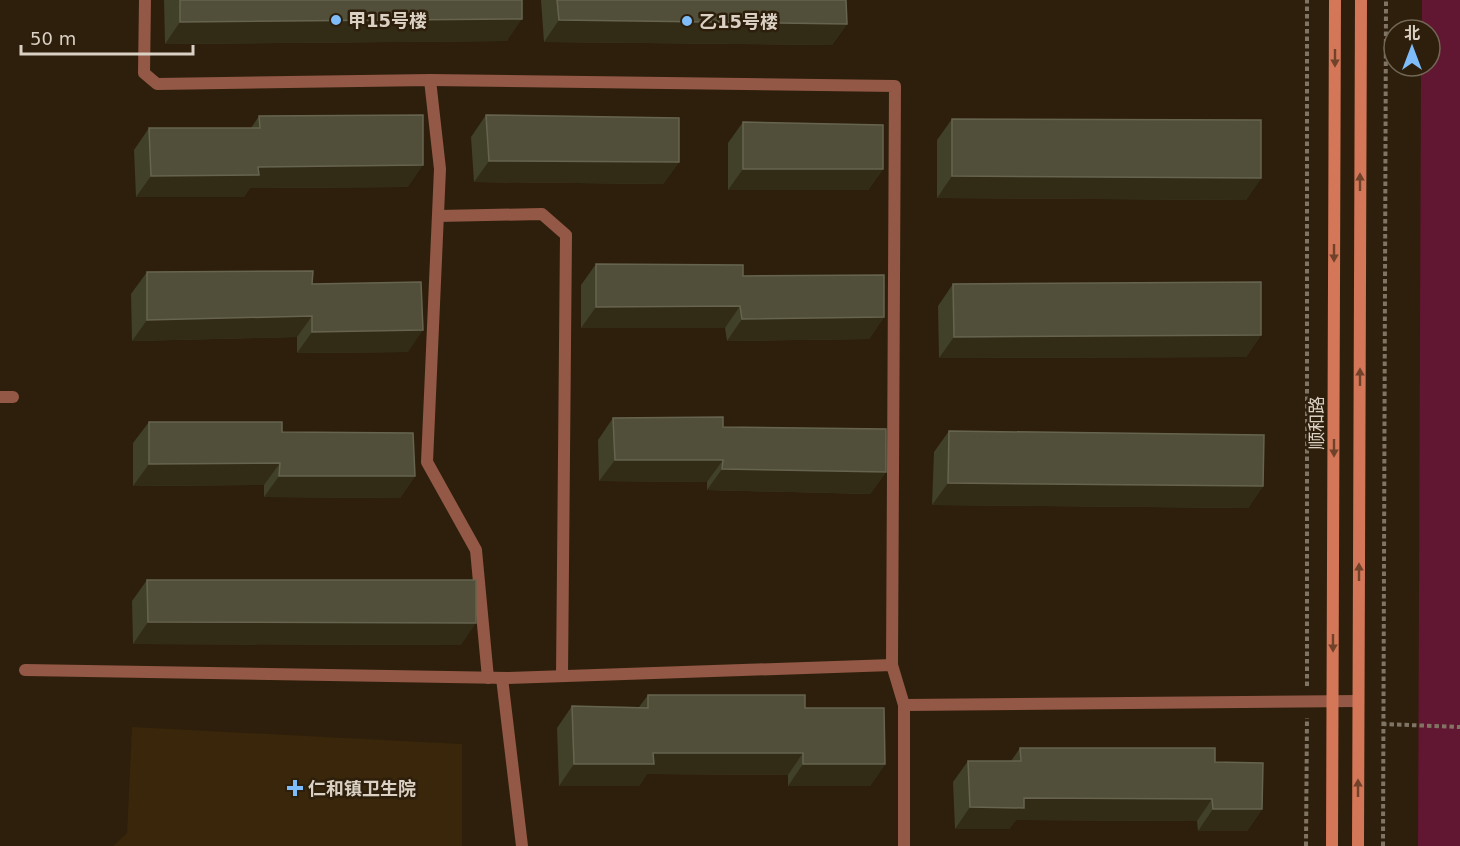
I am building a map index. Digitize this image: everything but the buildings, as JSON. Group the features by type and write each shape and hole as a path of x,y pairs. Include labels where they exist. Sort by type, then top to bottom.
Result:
{"main road":[{"name":"顺和路","path":"1332,846 1335,0"},
{"path":"1358,846 1361,0"}],"street":[{"path":"145,0 144,73 157,84 430,80 895,86 892,665 904,705 904,846"},
{"path":"430,80 440,169 427,462 476,550 488,678"},
{"path":"438,216 542,214 566,235 562,676"},
{"path":"25,670 502,678 892,665"},
{"path":"502,678 522,846"},
{"path":"904,705 1307,703 1358,700"}],"path":[{"name":"顺和路","path":"1306,846 1308,0"},
{"path":"1383,846 1386,0"},
{"path":"1358,723 1460,727"}],"shaded area":[{"path":"1422,0 1460,0 1460,846 1418,846 1421,78 1442,78 1442,18 1422,18"},
{"name":"仁和镇卫生院","path":"132,727 462,744 462,846 113,846 127,833"}],"place":[{"name":"甲15号楼","path":"336,20"},
{"name":"乙15号楼","path":"687,21"},
{"name":"仁和镇卫生院","path":"295,788"}]}
